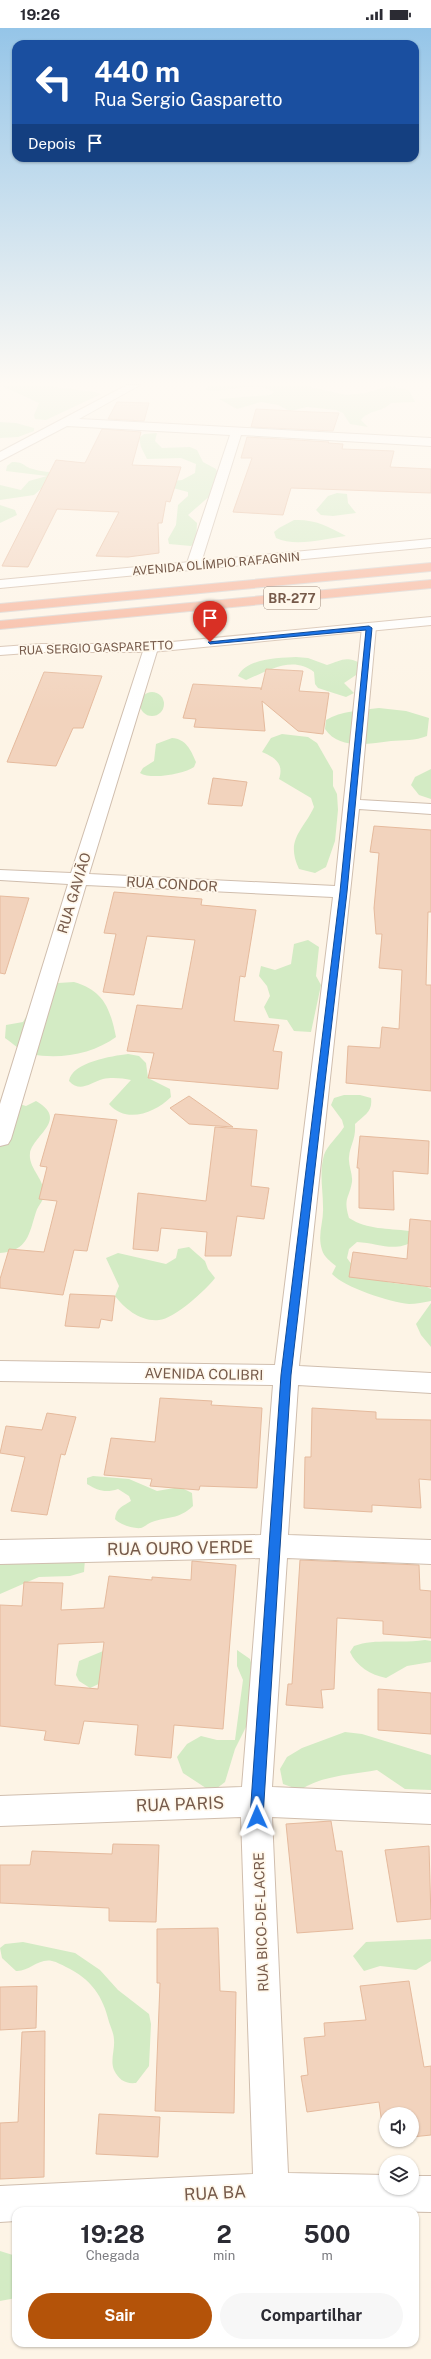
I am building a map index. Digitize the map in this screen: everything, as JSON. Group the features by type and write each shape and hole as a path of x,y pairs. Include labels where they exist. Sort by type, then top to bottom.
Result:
{"highway":[{"name":"BR-277","path":"0,608 431,567"},
{"name":"BR-277","path":"0,625 154,612 431,584"},
{"path":"371,590 431,590"}],"street":[{"path":"193,566 216,494"},
{"name":"AVENIDA OLÍMPIO RAFAGNIN","path":"0,584 431,543"},
{"name":"RUA SERGIO GASPARETTO","path":"0,651 41,648 151,648 431,621"},
{"name":"RUA BICO-DE-LACRE","path":"271,2191 256,1801 286,1375 344,892 369,628"},
{"name":"RUA GAVIÃO","path":"0,1139 78,880 151,648"},
{"path":"352,804 431,809"},
{"name":"RUA CONDOR","path":"0,875 344,892"},
{"name":"AVENIDA COLIBRI","path":"0,1371 286,1375 431,1383"},
{"name":"RUA OURO VERDE","path":"0,1552 274,1546 431,1552"},
{"name":"RUA PARIS","path":"0,1810 256,1801 431,1809"},
{"name":"RUA BA","path":"0,2204 271,2191 431,2194"}],"green space":[{"path":"0,494 35,494 34,495 0,500"},
{"path":"188,494 212,494 188,515 197,523 196,542 191,546 169,544 168,539 176,525 178,505 188,496"},
{"path":"335,494 347,494 348,503 356,513 333,516 321,515 316,510 328,496"},
{"path":"0,505 15,510 17,515 0,523"},
{"path":"294,520 321,524 346,536 301,542 284,541 276,538 274,532"},
{"path":"296,657 308,658 327,665 347,659 362,664 359,673 344,683 354,693 346,697 318,688 315,684 314,672 306,667 297,665 280,666 246,680 238,676 242,670 256,662"},
{"path":"152,692 160,696 164,704 160,712 152,716 144,712 140,704 144,696"},
{"path":"379,708 406,711 429,718 427,736 414,740 355,744 338,740 331,736 325,729 326,720 332,717 352,711"},
{"path":"282,734 308,737 317,743 333,771 333,786 337,794 338,810 335,841 326,867 315,873 299,869 295,859 294,850 297,836 314,807 311,798 279,779 280,765 275,759 262,752 271,738"},
{"path":"172,738 181,740 187,746 196,762 194,767 183,772 159,776 140,773 143,768 154,761 156,744"},
{"path":"431,769 431,799 419,795 411,785 415,777"},
{"path":"308,940 319,947 316,976 321,985 311,1032 294,1031 287,1020 269,1018 264,1007 270,996 267,986 259,976 261,966 275,970 291,964 294,944"},
{"path":"74,982 92,990 104,1002 111,1017 116,1037 97,1048 64,1056 42,1056 31,1054 17,1047 5,1038 6,1025 23,1022 43,988 58,983"},
{"path":"128,1054 139,1056 146,1063 148,1078 170,1089 171,1097 157,1108 149,1112 132,1115 124,1114 109,1104 131,1080 106,1078 81,1087 73,1085 69,1081 72,1074 77,1069 85,1065 103,1058"},
{"path":"344,1095 360,1095 371,1098 371,1107 355,1124 355,1134 350,1149 349,1163 352,1182 347,1199 347,1211 349,1218 371,1227 412,1232 414,1241 407,1245 393,1247 357,1242 349,1249 347,1258 354,1267 363,1274 373,1278 394,1283 427,1287 431,1289 431,1301 409,1304 368,1294 338,1279 332,1274 336,1266 324,1255 320,1239 323,1212 322,1168 326,1151 344,1127 342,1120 331,1105 334,1098"},
{"path":"36,1101 50,1114 50,1121 47,1127 33,1146 30,1153 31,1163 41,1182 44,1195 37,1209 26,1240 16,1249 9,1252 0,1253 0,1113 16,1103 26,1106"},
{"path":"189,1247 205,1261 208,1269 215,1278 205,1289 173,1315 159,1320 146,1319 134,1314 115,1296 119,1286 106,1258 118,1253 166,1264 176,1258 178,1249"},
{"path":"431,1303 431,1347 421,1335 416,1324"},
{"path":"93,1476 129,1479 157,1491 180,1487 192,1493 193,1506 178,1516 158,1520 141,1528 130,1527 115,1519 118,1510 131,1501 129,1496 118,1489 110,1491 98,1490 87,1484 87,1478"},
{"path":"85,1559 84,1572 70,1576 39,1577 0,1594 0,1562"},
{"path":"425,1640 431,1641 431,1662 407,1666 386,1678 375,1675 360,1666 350,1652 354,1646 371,1642 407,1642"},
{"path":"108,1649 103,1682 90,1688 79,1681 76,1675 79,1661"},
{"path":"237,1650 250,1659 254,1673 250,1719 235,1749 225,1782 212,1792 183,1773 177,1757 187,1744 201,1736 217,1740 235,1740 243,1680 237,1666"},
{"path":"345,1732 362,1734 431,1755 431,1790 405,1789 377,1770 328,1778 300,1790 283,1784 280,1769 287,1757 302,1748"},
{"path":"431,1939 431,1961 416,1970 380,1966 364,1971 353,1956 366,1942"},
{"path":"23,1942 75,1953 100,1970 118,1990 149,2014 151,2024 149,2066 136,2083 123,2081 114,2070 112,2062 114,2044 113,2033 103,2004 95,1989 75,1972 54,1961 42,1961 21,1971 16,1971 2,1958 0,1948 5,1944"},
{"path":"0,2251 12,2255 12,2299 0,2301"}],"building":[{"path":"39,494 173,494 170,502 166,501 162,523 158,523 159,553 128,557 96,556 119,512 57,509 28,567 2,566"},
{"path":"239,494 289,494 283,515 233,512"},
{"path":"266,669 303,671 299,691 329,693 323,734 298,731 262,701 265,731 194,727 196,719 183,718 193,684 261,688 261,690"},
{"path":"44,672 102,676 83,728 73,728 56,766 7,762"},
{"path":"213,778 247,782 242,806 208,804"},
{"path":"374,826 431,830 431,912 428,912 426,985 431,985 431,1091 346,1083 348,1046 380,1048 382,1027 399,1029 402,970 379,968 382,934 376,934 374,908 379,853 370,852"},
{"path":"114,892 202,899 201,905 256,910 245,977 240,976 234,1021 279,1025 273,1051 282,1052 278,1089 148,1078 154,1053 127,1051 137,1005 182,1009 195,940 147,936 134,995 103,992 116,934 104,933"},
{"path":"0,896 29,898 5,974 0,973"},
{"path":"189,1096 233,1127 189,1124 170,1108"},
{"path":"55,1114 117,1120 87,1251 74,1250 63,1295 0,1288 0,1279 9,1249 44,1252 57,1201 39,1199 47,1167 40,1166"},
{"path":"215,1127 257,1130 251,1186 269,1188 264,1219 237,1216 231,1256 205,1256 207,1232 161,1228 158,1251 133,1249 138,1193 206,1201"},
{"path":"360,1136 429,1141 428,1174 393,1171 394,1210 359,1208 359,1168 357,1168"},
{"path":"410,1219 431,1221 431,1287 349,1277 353,1252 407,1259"},
{"path":"70,1294 115,1296 112,1321 101,1319 99,1328 65,1326"},
{"path":"160,1398 212,1401 211,1405 262,1408 257,1488 200,1486 199,1490 150,1486 152,1479 104,1475 111,1438 155,1442"},
{"path":"312,1408 376,1412 376,1419 431,1420 431,1480 419,1479 421,1508 372,1505 372,1512 304,1508 305,1457 311,1457"},
{"path":"47,1413 76,1417 65,1455 61,1454 47,1515 11,1511 25,1457 0,1453 6,1426 42,1430"},
{"path":"300,1560 419,1565 420,1590 431,1591 431,1638 383,1634 383,1621 337,1618 334,1689 321,1690 323,1708 286,1705 288,1684 292,1684"},
{"path":"192,1561 236,1565 223,1729 174,1725 171,1758 135,1755 138,1725 84,1721 79,1744 44,1740 46,1731 0,1726 0,1605 22,1606 24,1582 63,1583 61,1610 104,1608 109,1576 152,1580 152,1577 191,1580","holes":["104,1642 98,1689 55,1685 58,1644"]},
{"path":"378,1689 431,1693 431,1734 378,1730"},
{"path":"331,1821 336,1851 342,1851 353,1929 297,1933 286,1824"},
{"path":"113,1844 159,1845 156,1922 109,1921 109,1908 0,1903 0,1865 30,1865 32,1851 112,1854"},
{"path":"429,1846 431,1919 397,1922 385,1850"},
{"path":"218,1928 220,1991 236,1992 234,2113 155,2111 160,1983 157,1983 157,1929"},
{"path":"409,1981 424,2067 431,2066 431,2135 419,2136 419,2107 380,2107 379,2102 307,2112 301,2076 308,2075 304,2038 325,2036 324,2023 366,2020 360,1986"},
{"path":"37,1986 36,2028 0,2030 0,1987"},
{"path":"45,2031 44,2177 0,2179 0,2123 18,2122 22,2032"},
{"path":"99,2114 160,2117 158,2157 96,2154"}],"route":[{"path":"210,642 369,628 344,892 286,1375 256,1801 257,1817"}]}
